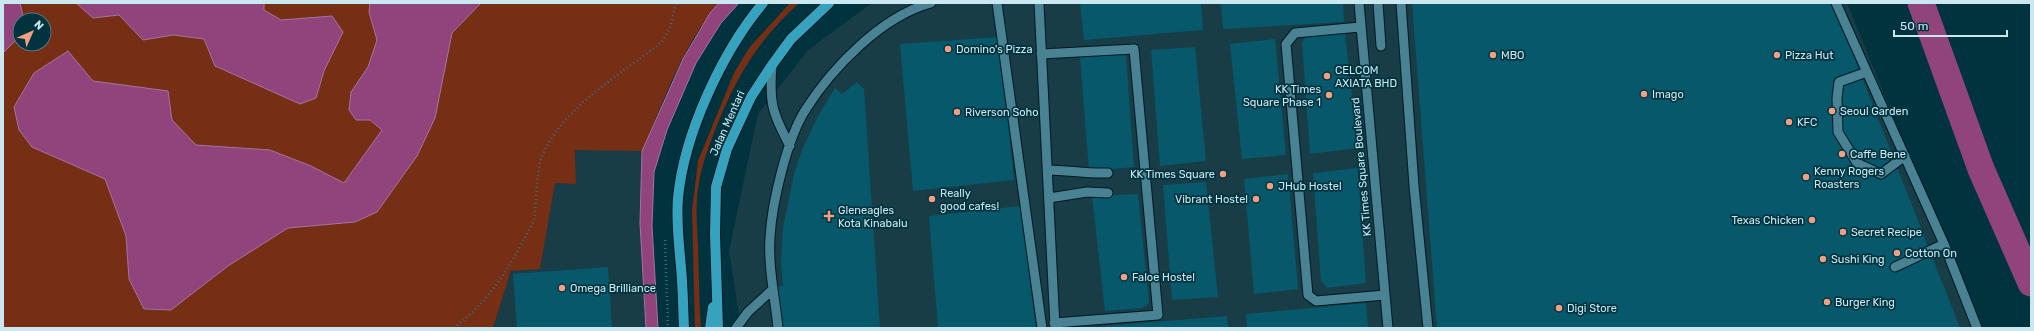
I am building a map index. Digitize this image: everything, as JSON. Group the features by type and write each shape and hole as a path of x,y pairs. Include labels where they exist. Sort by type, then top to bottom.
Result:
{"main road":[{"path":"684,328 678,199 685,157 708,93 739,36 763,3"},
{"name":"Jalan Mentari","path":"718,328 715,234 716,188 720,169 727,149 751,97 772,65 791,40 829,3"},
{"path":"710,328 717,281"}],"lane":[{"path":"778,328 773,289 770,238 776,199 790,146 805,110 849,54 897,18 921,6 931,3"},
{"path":"997,3 1042,328"},
{"path":"1039,3 1041,54 1055,325 1158,315 1134,49 1041,54"},
{"name":"KK Times Square Boulevard","path":"1359,3 1388,328"},
{"path":"1378,3 1380,46"},
{"path":"1401,3 1414,186 1428,328"},
{"path":"1836,3 1944,244 1977,328"},
{"path":"1360,27 1295,33 1286,44 1308,294 1316,301 1385,295"},
{"path":"772,65 770,95 778,124 790,146"},
{"path":"1867,72 1839,82 1837,98 1838,132 1857,162 1880,174 1905,156"},
{"path":"1047,170 1077,170 1086,174 1108,173"},
{"path":"1049,198 1087,192 1108,193"},
{"path":"1895,267 1944,244"},
{"path":"736,328 748,312 773,289"}],"path":[{"path":"454,328 481,304 504,278 520,248 533,221 542,157 555,133 578,107 662,42 670,28 676,3"}],"shaded area":[{"path":"3,3 719,3 695,36 675,74 642,151 575,150 576,184 555,183 540,269 511,271 493,328 3,328"},
{"path":"3,3 20,3 22,12 12,12 12,44 4,52"},
{"path":"76,3 264,3 264,10 281,20 332,16 343,32 324,71 316,98 300,104 215,66 204,39 173,35 143,40 119,15 93,18"},
{"path":"370,3 481,3 452,33 435,118 417,156 377,212 355,222 288,228 228,266 171,310 144,309 129,279 126,236 105,179 32,147 19,130 14,107 34,73 68,51 93,81 168,91 172,120 196,145 270,150 311,166 344,183 382,130 370,120 356,120 349,110 351,92 368,67 377,40 369,12"},
{"path":"719,3 739,3 721,23 696,63 667,130 654,172 652,226 658,328 646,328 640,223 642,151 683,59 710,13"},
{"path":"790,3 799,3 784,17 750,59 725,106 704,161 700,176 697,207 701,328 695,328 692,210 698,161 734,73 749,48"},
{"path":"872,3 1847,3 1979,328 741,328 729,251 758,114 808,50"},
{"path":"575,149 642,151 640,223 646,328 493,328 511,271 540,268 555,182 576,183"}],"building":[{"path":"1080,3 1201,3 1203,30 1084,40"},
{"path":"1221,3 1343,3 1344,22 1223,29"},
{"name":"Imago","path":"1412,3 1833,3 1960,328 1437,328"},
{"name":"KK Times Square Phase 1","path":"1345,34 1358,148 1310,154 1302,43 1307,36"},
{"name":"Riverson Soho","path":"999,37 1014,180 913,191 900,44"},
{"name":"KK Times Square Phase 1","path":"1275,39 1286,155 1242,159 1230,44"},
{"path":"1195,47 1206,161 1160,166 1151,50"},
{"path":"1122,53 1126,56 1134,167 1089,171 1080,57"},
{"name":"Gleneagles Kota Kinabalu","path":"857,82 864,89 880,328 783,328 776,287 783,286 781,262 783,228 794,174 802,150 818,116 835,88 842,94"},
{"path":"1358,168 1366,283 1327,288 1321,281 1313,173"},
{"path":"1288,174 1298,289 1254,294 1244,179"},
{"path":"1206,182 1218,297 1172,300 1163,185"},
{"path":"1138,194 1149,303 1142,308 1105,311 1092,196"},
{"path":"1021,206 1036,328 938,328 929,216"},
{"name":"Omega Brilliance","path":"608,267 612,328 517,328 513,274"},
{"path":"1366,303 1368,328 1247,328 1246,314"},
{"path":"1227,316 1228,328 1106,328 1106,326"}],"waterway":[{"path":"1921,3 1981,169 2031,283"}],"place":[{"name":"Domino's Pizza","path":"948,49"},
{"name":"MBO","path":"1493,55"},
{"name":"Pizza Hut","path":"1777,55"},
{"name":"CELCOM AXIATA BHD","path":"1327,76"},
{"name":"Imago","path":"1644,94"},
{"name":"KK Times Square Phase 1","path":"1329,95"},
{"name":"Seoul Garden","path":"1832,111"},
{"name":"Riverson Soho","path":"957,112"},
{"name":"KFC","path":"1789,122"},
{"name":"Caffe Bene","path":"1842,154"},
{"name":"KK Times Square","path":"1223,174"},
{"name":"Kenny Rogers Roasters","path":"1806,177"},
{"name":"JHub Hostel","path":"1270,186"},
{"name":"Really good cafes!","path":"932,199"},
{"name":"Vibrant Hostel","path":"1256,199"},
{"name":"Gleneagles Kota Kinabalu","path":"829,216"},
{"name":"Texas Chicken","path":"1812,220"},
{"name":"Secret Recipe","path":"1843,232"},
{"name":"Cotton On","path":"1897,253"},
{"name":"Sushi King","path":"1823,259"},
{"name":"Faloe Hostel","path":"1124,277"},
{"name":"Omega Brilliance","path":"562,288"},
{"name":"Burger King","path":"1827,302"},
{"name":"Digi Store","path":"1559,308"}]}
